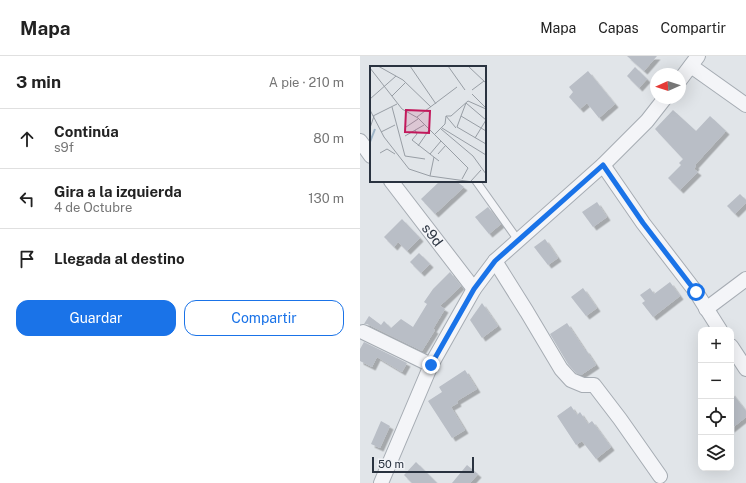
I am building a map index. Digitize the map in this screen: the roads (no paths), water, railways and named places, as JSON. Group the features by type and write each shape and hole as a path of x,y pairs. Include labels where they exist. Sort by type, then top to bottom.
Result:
{"street":[{"path":"686,72 695,61 746,105"},
{"path":"381,483 431,365 474,289 495,261 603,165 647,121 660,104"},
{"path":"360,142 370,155"},
{"path":"603,165 643,223 696,292 718,327"},
{"name":"s9d","path":"392,182 474,289"},
{"path":"495,261 561,369 571,380 583,386 594,385 660,476"},
{"path":"706,309 746,279"},
{"path":"363,332 431,365"},
{"path":"734,351 746,369"}],"lane":[{"path":"477,182 518,240"}]}
